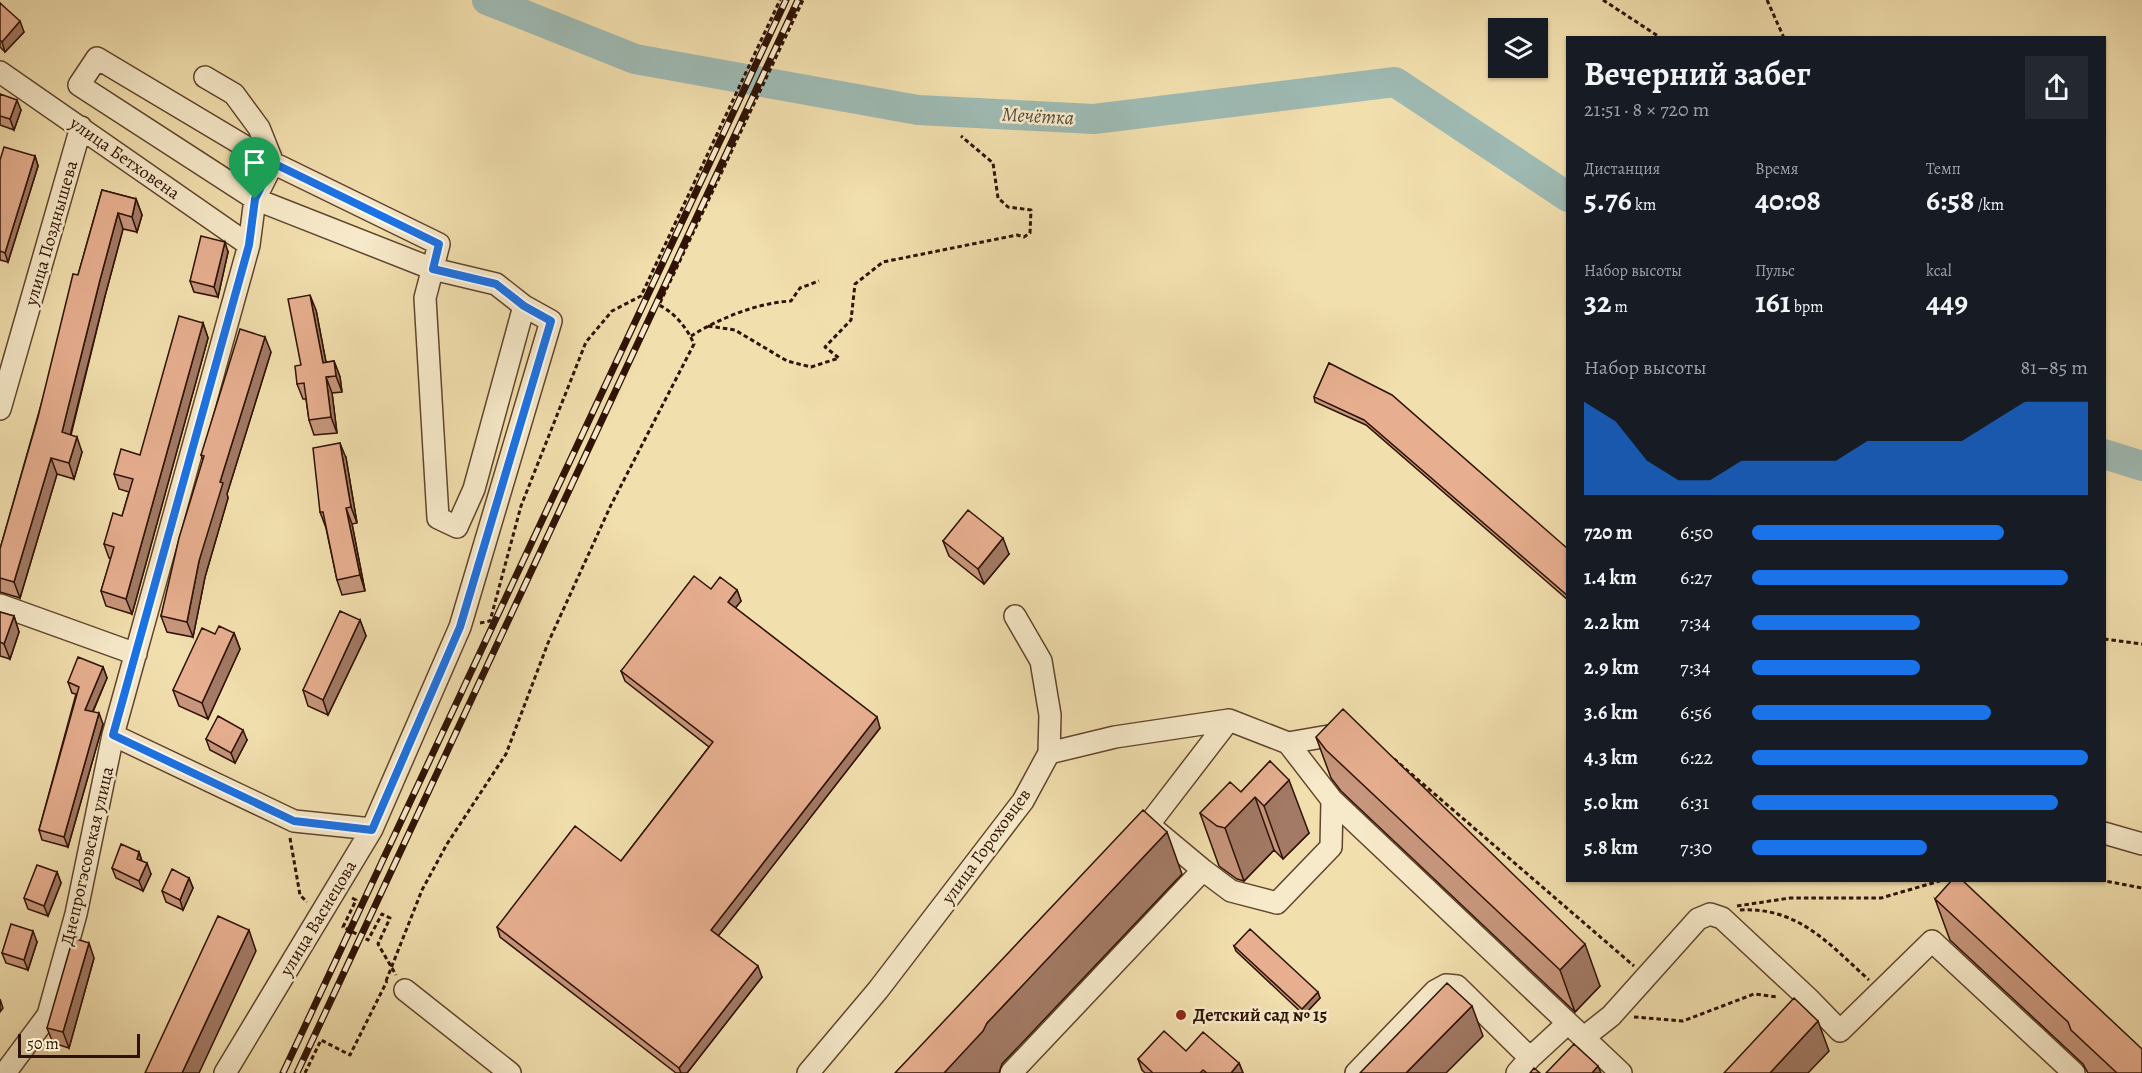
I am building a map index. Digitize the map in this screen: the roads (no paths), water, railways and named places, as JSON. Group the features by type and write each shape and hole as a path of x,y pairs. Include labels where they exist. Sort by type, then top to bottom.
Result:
{"street":[{"path":"255,199 79,85 97,58 273,163 439,244 433,269 425,298 438,518 457,527 474,489 524,306 496,284 433,269 255,199"},
{"name":"улица Бетховена","path":"0,72 249,245"},
{"path":"205,77 234,94 259,128 273,163"},
{"name":"улица Позднышева","path":"0,409 81,127"},
{"name":"Днепрогэсовская улица","path":"6,1073 48,1015 76,914 113,735 249,245 255,199 273,163"},
{"name":"улица Васнецова","path":"225,1073 372,830 460,627 551,321 524,306"},
{"path":"0,605 135,654"},
{"path":"1015,616 1041,661 1050,715 1049,753 1115,737 1229,720 1288,743 1332,800 1621,1073"},
{"path":"1133,842 1229,720"},
{"path":"1288,743 1361,730"},
{"path":"113,735 294,821 372,830"},
{"name":"улица Гороховцев","path":"808,1073 878,990 1023,801 1049,753"},
{"path":"1149,824 1231,891 1277,903 1331,846 1332,800"},
{"path":"2106,834 2142,844"},
{"path":"1011,1073 1203,870"},
{"path":"1583,1038 1611,1016 1698,919 1710,914 1722,918 1840,1031 1879,990 1932,941 2074,1073"},
{"path":"395,984 510,1073"},
{"path":"1356,1073 1435,991 1446,985 1457,986 1524,1065 1568,1023"},
{"path":"1770,1041 1810,1000"},
{"path":"0,1067 6,1073"}],"waterway":[{"name":"Мечётка","path":"487,0 635,59 918,110 1094,119 1395,82 1566,196"},
{"name":"Мечётка","path":"2106,455 2142,466"}],"railway":[{"path":"283,1073 786,0"},
{"path":"297,1073 798,0"}],"place":[{"name":"Детский сад № 15","path":"1181,1015"}]}
